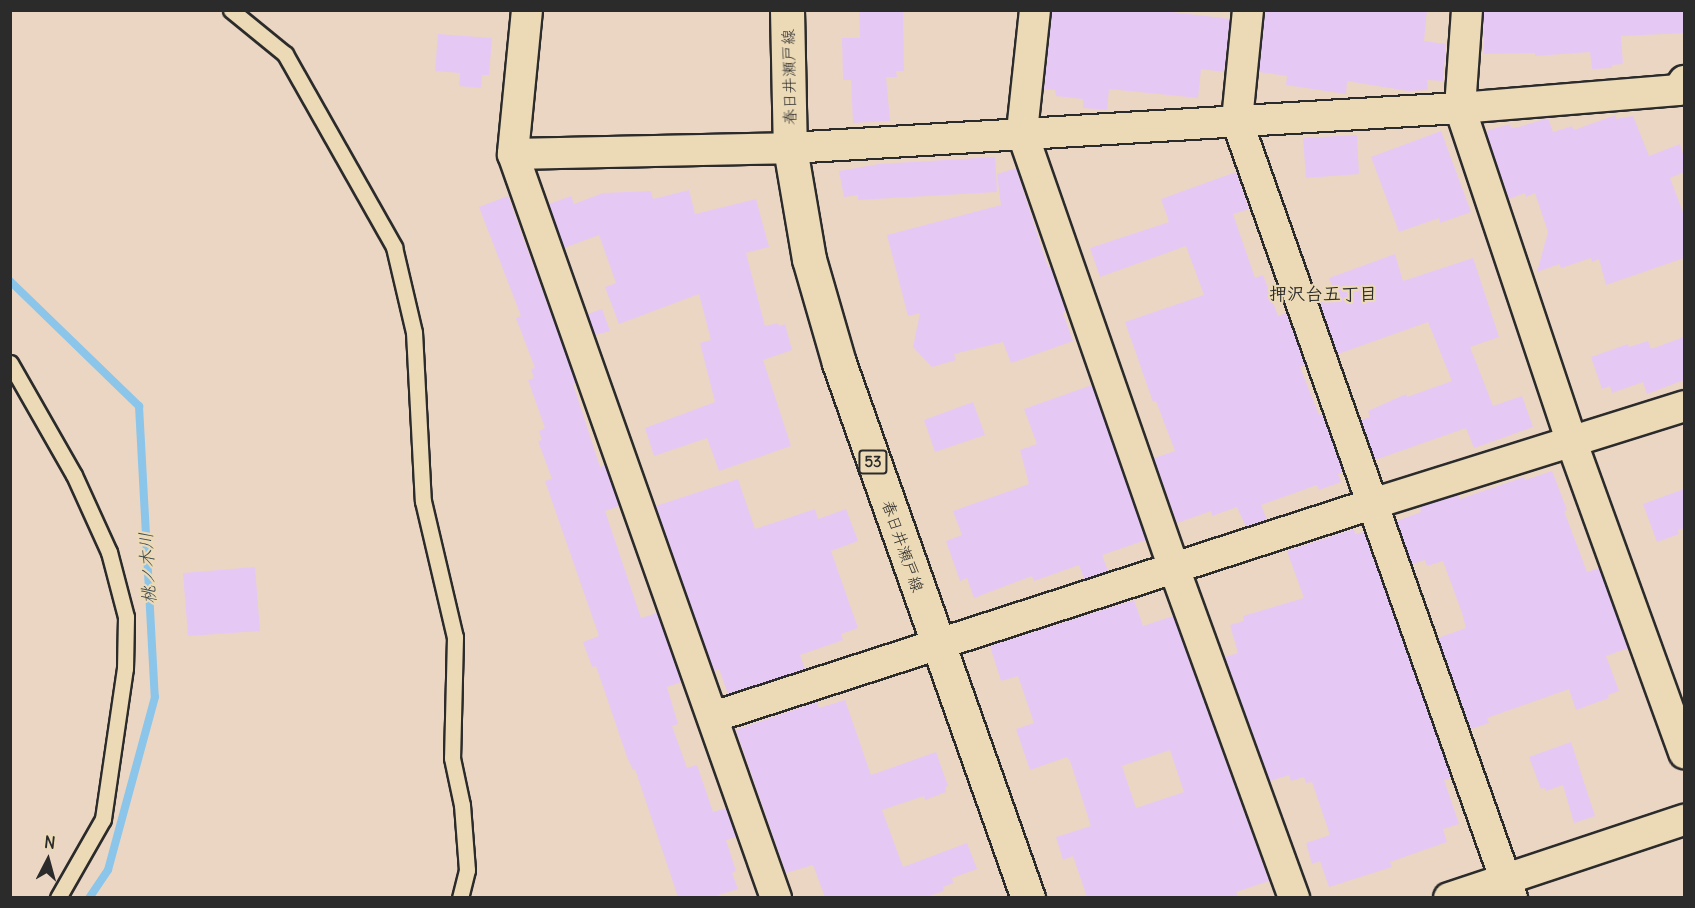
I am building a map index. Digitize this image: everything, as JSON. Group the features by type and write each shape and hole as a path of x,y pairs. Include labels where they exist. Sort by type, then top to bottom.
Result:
{"main road":[{"name":"春日井瀬戸線","path":"788,10 790,147 809,259 839,363 1028,897"}],"street":[{"path":"527,10 513,154 776,897"},
{"path":"1035,10 1022,132 1174,568 1294,897"},
{"path":"1248,10 1237,121 1509,888"},
{"path":"1467,10 1460,108 1572,443 1684,753"},
{"path":"513,154 790,147 1682,93"},
{"path":"713,717 1372,504 1684,406"},
{"path":"1449,897 1509,888 1684,820"}],"lane":[{"path":"231,10 285,54 394,248 414,332 423,501 455,637 452,758 462,805 467,870 460,897"},
{"path":"10,363 74,475 108,552 126,616 124,668 103,819 58,897"}],"building":[{"path":"859,10 903,10 904,71 896,71 897,77 886,77 890,121 853,123 851,80 843,80 842,38 860,38"},
{"path":"1052,10 1156,10 1230,19 1224,72 1201,69 1198,98 1109,89 1107,110 1083,108 1083,99 1056,96 1055,90 1044,89"},
{"path":"1265,10 1427,10 1424,41 1446,44 1443,81 1427,80 1428,90 1408,91 1347,81 1346,94 1286,85 1287,76 1259,72"},
{"path":"1684,10 1684,33 1621,36 1623,64 1612,65 1612,68 1592,69 1590,52 1535,56 1535,53 1484,54 1484,11"},
{"path":"438,34 492,38 489,75 482,75 481,88 459,86 460,73 435,71"},
{"path":"1616,115 1616,119 1633,116 1649,156 1680,144 1684,157 1684,172 1670,178 1684,215 1684,258 1606,285 1599,259 1592,262 1591,258 1561,268 1559,264 1537,272 1548,232 1535,193 1526,197 1525,193 1509,199 1486,131 1510,124 1511,128 1519,127 1548,118 1553,132 1572,126 1574,130"},
{"path":"1441,131 1471,212 1440,223 1439,218 1399,232 1371,157"},
{"path":"1357,135 1359,174 1306,178 1303,138"},
{"path":"995,157 997,192 858,200 858,195 844,197 839,171 879,164"},
{"path":"1016,168 1048,267 1050,266 1066,311 1063,313 1073,341 1011,363 1003,342 954,354 956,360 932,367 913,347 920,313 908,316 887,235 1001,205 997,174"},
{"path":"1236,172 1249,209 1233,214 1255,278 1263,275 1278,316 1286,313 1305,365 1300,367 1319,415 1322,414 1343,472 1338,474 1341,482 1319,490 1317,485 1261,505 1267,520 1246,527 1237,507 1212,516 1211,511 1177,523 1154,458 1175,451 1156,401 1153,402 1125,322 1204,295 1186,246 1100,277 1090,248 1169,222 1161,199"},
{"path":"689,190 695,214 756,199 769,247 746,253 765,326 785,324 792,350 763,360 791,446 719,471 707,438 654,456 645,428 715,402 700,343 711,340 699,294 619,324 605,287 616,283 599,235 564,248 549,204 571,196 574,204 603,193 651,191 653,199"},
{"path":"508,196 576,383 573,384 600,467 605,465 619,506 605,511 641,618 657,613 681,682 667,687 678,724 672,726 687,768 697,765 713,812 726,808 736,837 726,840 736,871 732,873 738,889 712,897 678,897 635,769 633,770 627,757 596,666 592,667 583,642 599,636 545,481 552,479 538,441 542,440 539,431 545,428 528,380 534,378 531,369 535,368 516,318 521,316 479,207"},
{"path":"1395,254 1403,281 1473,258 1499,337 1470,347 1493,406 1522,396 1533,427 1474,448 1466,428 1375,460 1361,420 1370,417 1368,411 1406,394 1407,397 1452,381 1428,322 1338,354 1319,301 1336,295 1329,278"},
{"path":"602,309 610,331 595,335 588,314"},
{"path":"1684,337 1684,380 1647,394 1643,382 1612,393 1610,386 1602,389 1591,357 1628,344 1629,347 1648,341 1651,349"},
{"path":"1092,385 1146,540 1102,555 1108,571 1084,579 1079,565 1034,581 1032,576 974,598 967,578 960,581 946,541 962,535 953,511 1029,484 1020,450 1037,444 1024,409"},
{"path":"973,402 985,435 935,452 924,420"},
{"path":"1552,471 1587,572 1599,568 1628,648 1606,656 1619,691 1608,695 1609,698 1576,710 1569,689 1487,718 1489,723 1471,729 1438,638 1466,628 1462,613 1443,561 1427,566 1425,560 1412,564 1397,521 1421,512 1420,507 1458,495 1460,499 1524,477 1525,480"},
{"path":"738,479 755,529 815,509 818,519 846,509 858,541 831,551 858,628 841,634 843,640 800,655 805,669 728,694 719,669 714,671 656,506"},
{"path":"1684,489 1684,528 1678,530 1679,534 1657,542 1643,504"},
{"path":"1354,529 1355,534 1364,532 1451,778 1444,780 1459,824 1443,829 1447,842 1390,862 1392,867 1329,887 1320,861 1312,864 1306,843 1330,835 1312,782 1306,783 1304,777 1291,781 1289,775 1270,781 1225,657 1238,653 1230,625 1244,621 1243,616 1304,598 1287,551"},
{"path":"255,567 260,631 188,636 183,573"},
{"path":"1134,600 1143,626 1173,616 1269,881 1236,892 1238,897 1087,897 1073,856 1063,860 1056,837 1091,826 1070,761 1067,757 1030,770 1016,729 1034,723 1018,676 1001,681 990,646","holes":["1170,750 1184,792 1136,808 1122,766"]},
{"path":"845,700 871,775 936,752 948,786 945,787 946,792 925,800 924,796 882,810 903,867 967,843 977,869 952,878 953,883 943,887 944,891 926,897 825,897 813,865 786,873 736,730 817,702 819,708"},
{"path":"1571,742 1595,816 1574,823 1563,785 1546,791 1545,788 1541,789 1529,757"}],"waterway":[{"name":"桃ノ木川","path":"10,281 139,406 155,697 108,870 89,898"}],"district":[{"name":"押沢台五丁目","path":"1323,294"}]}
